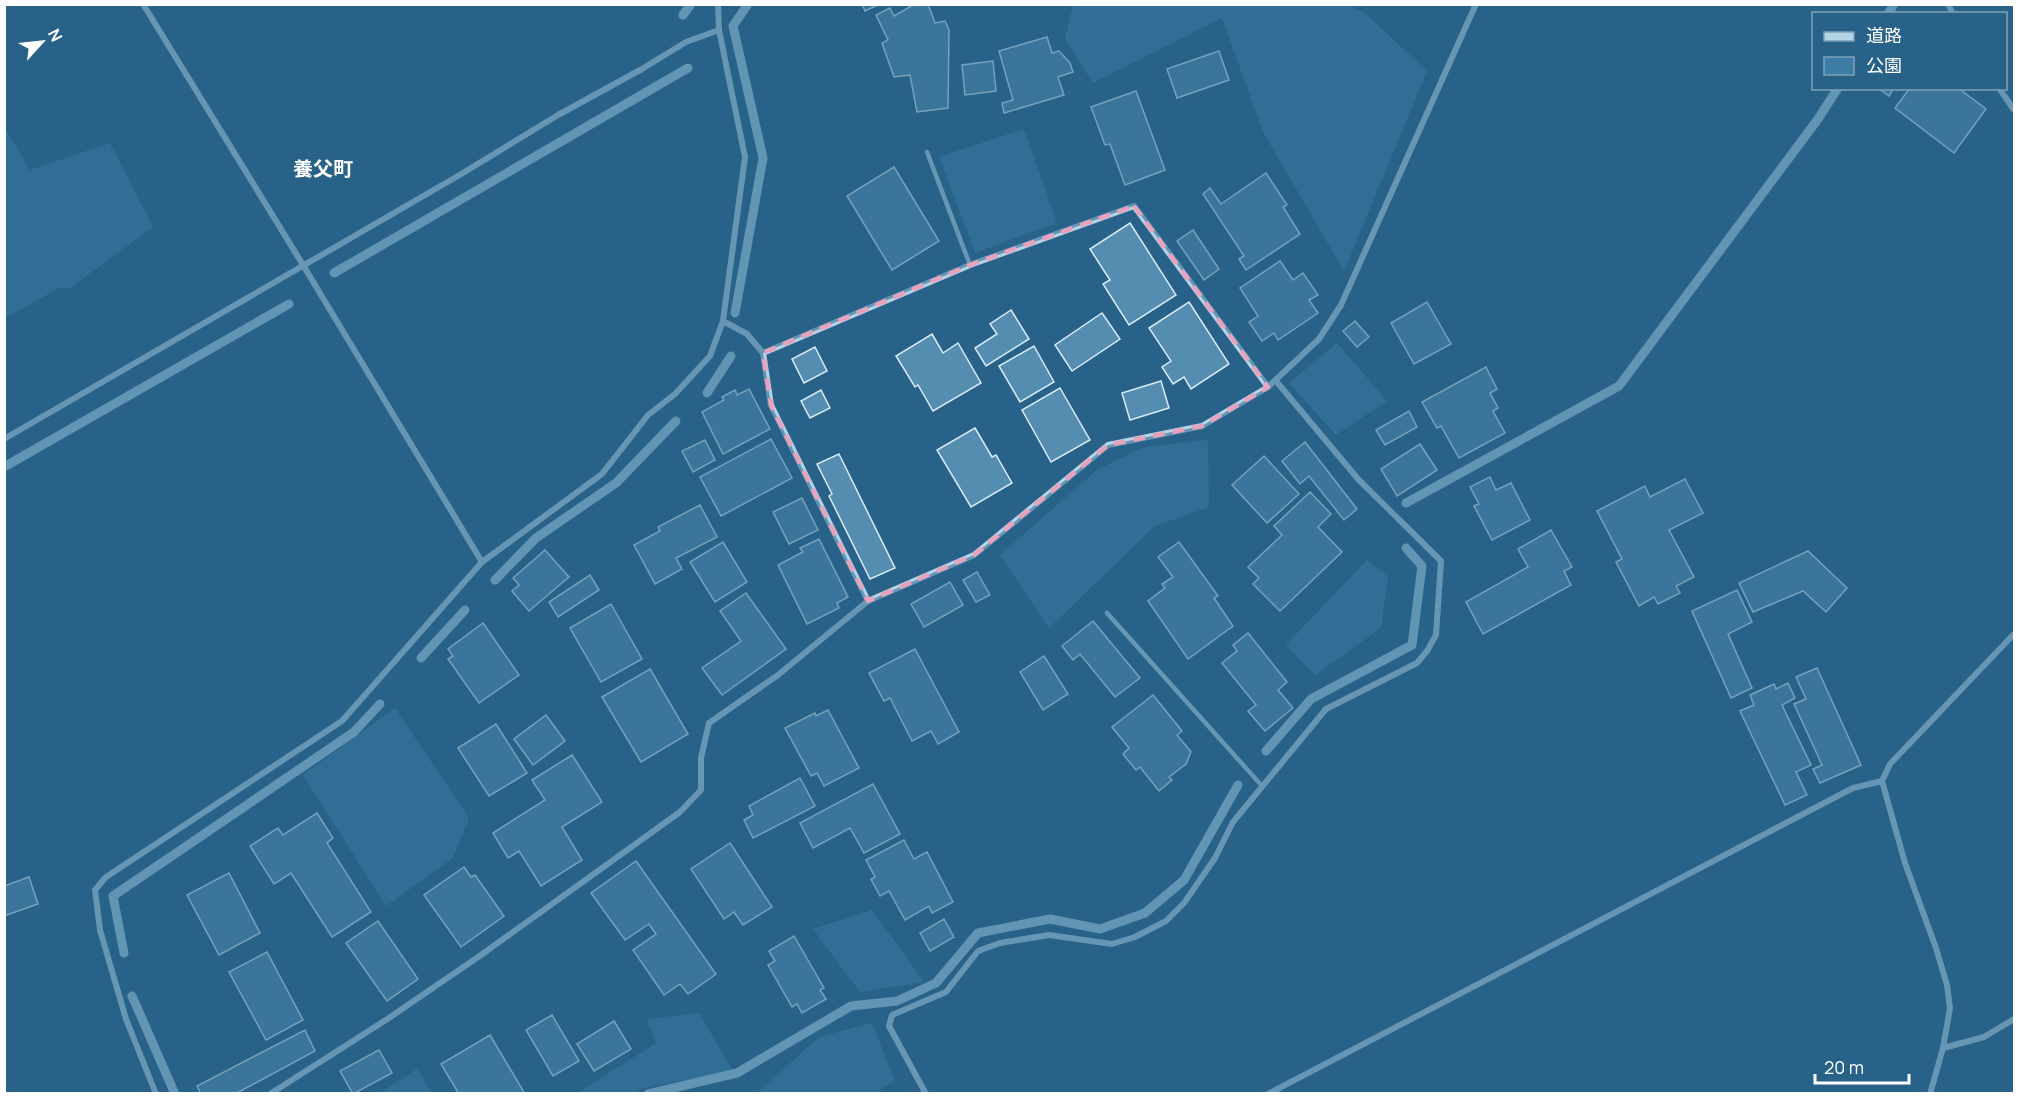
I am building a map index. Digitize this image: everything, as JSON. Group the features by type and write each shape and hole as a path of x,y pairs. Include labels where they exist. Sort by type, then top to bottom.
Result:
{"street":[{"path":"143,4 482,562"},
{"path":"156,1094 126,1019 100,930 95,890 106,877 342,721 482,562 603,474 648,415 675,394 710,356 723,321 745,157 719,30 718,4"},
{"path":"270,1094 389,1018 573,890 680,812 701,790 701,758 709,723 778,675 868,601 974,555 1108,445 1202,426 1276,381 1319,339 1341,305 1476,4"},
{"path":"4,439 463,173 558,115 686,42 719,30"},
{"path":"2000,90 2014,110"},
{"path":"763,353 970,265 1134,206 1268,387"},
{"path":"723,321 747,334 763,353 771,405 868,601"},
{"path":"926,1094 889,1026 892,1015 946,992 978,951 1000,943 1049,935 1112,944 1135,937 1166,921 1185,903 1215,858 1233,822 1326,709 1417,663 1436,634 1441,561 1358,479 1276,381"},
{"path":"1930,1094 1950,1008 1947,986 1936,948 1905,863 1882,781 1890,764 2014,634"},
{"path":"1268,1094 1853,788 1882,781"},
{"path":"1942,1048 1984,1036 2014,1018"}],"lane":[{"path":"927,152 970,265"},
{"path":"1107,613 1262,786"}],"highlighted area":[{"path":"1134,206 1268,387 1202,426 1108,445 974,555 868,601 771,405 763,353 970,265"}],"green space":[{"path":"1073,5 1350,5 1366,14 1427,71 1344,271 1263,132 1222,18 1093,83 1065,39"},
{"path":"4,126 30,170 110,143 153,227 69,289 61,287 5,318"},
{"path":"1024,129 1057,223 975,253 939,157"},
{"path":"1337,343 1387,401 1336,435 1289,383"},
{"path":"1208,440 1209,507 1155,526 1049,628 1000,555 1098,469 1144,447"},
{"path":"1367,560 1388,576 1381,628 1315,675 1286,645"},
{"path":"395,708 469,818 453,858 386,906 303,775"},
{"path":"872,910 924,982 860,992 813,929"},
{"path":"699,1013 733,1071 643,1088 635,1093 578,1093 656,1043 647,1019"},
{"path":"872,1023 895,1081 875,1093 757,1093 819,1037"},
{"path":"417,1069 432,1093 380,1093"}],"building":[{"path":"862,4 880,4 865,11"},
{"path":"915,4 928,4 935,23 945,21 949,30 948,108 917,112 910,75 894,77 882,43 888,40 876,15 890,8 894,16"},
{"path":"1047,37 1052,53 1059,51 1070,63 1073,72 1058,77 1064,95 1004,113 1002,103 1013,100 999,51"},
{"path":"1219,51 1229,80 1177,98 1167,69"},
{"path":"993,61 996,91 965,95 962,65"},
{"path":"1881,90 1893,90 1889,96"},
{"path":"1908,90 1961,90 1986,109 1954,153 1895,108"},
{"path":"1136,91 1165,170 1125,185 1110,144 1105,145 1091,107"},
{"path":"894,167 939,241 892,270 847,196"},
{"path":"1266,173 1287,205 1283,207 1300,234 1246,270 1239,259 1244,256 1203,194 1210,188 1221,204"},
{"path":"1130,223 1176,295 1129,325 1103,284 1110,280 1090,249"},
{"path":"1193,230 1219,269 1204,280 1177,241"},
{"path":"1280,261 1293,280 1303,273 1318,295 1309,300 1318,313 1278,340 1274,333 1262,341 1249,322 1258,316 1240,288"},
{"path":"1189,302 1229,364 1191,389 1184,377 1173,384 1162,367 1171,361 1149,328"},
{"path":"1427,302 1451,344 1414,364 1391,323"},
{"path":"1011,310 1029,339 986,366 975,348 997,334 990,324"},
{"path":"1102,313 1120,339 1072,371 1055,345"},
{"path":"1355,321 1369,337 1357,347 1343,331"},
{"path":"932,334 943,353 958,343 981,383 933,411 918,385 915,387 896,356"},
{"path":"1034,346 1054,382 1020,402 999,366"},
{"path":"815,347 827,371 804,383 792,359"},
{"path":"1486,367 1497,389 1490,393 1498,408 1493,411 1505,433 1459,458 1441,426 1437,428 1422,402"},
{"path":"1161,381 1169,408 1130,420 1122,393"},
{"path":"1060,388 1090,440 1051,462 1022,410"},
{"path":"749,389 770,429 723,454 702,412 724,400 722,397 735,390 737,395"},
{"path":"821,390 830,408 810,418 801,401"},
{"path":"1409,411 1417,427 1385,445 1376,430"},
{"path":"975,428 992,457 996,455 1012,483 971,507 937,450"},
{"path":"771,439 792,478 721,516 700,477"},
{"path":"705,440 715,460 693,472 682,451"},
{"path":"1305,442 1357,509 1344,520 1309,476 1300,484 1282,461"},
{"path":"1420,444 1437,470 1397,496 1381,469"},
{"path":"839,454 895,568 870,579 829,496 832,494 817,464"},
{"path":"1264,456 1299,494 1267,523 1232,485"},
{"path":"1490,477 1496,490 1511,483 1530,520 1492,540 1474,506 1479,504 1470,487"},
{"path":"1685,479 1703,513 1669,530 1694,577 1676,586 1680,593 1658,604 1654,597 1639,606 1616,562 1622,559 1597,511 1645,486 1650,497"},
{"path":"1310,492 1331,514 1318,527 1342,552 1280,611 1253,584 1259,578 1248,567 1282,535 1274,526"},
{"path":"802,498 818,530 789,544 773,512"},
{"path":"700,505 717,537 676,558 682,569 655,584 634,545 660,531 658,527"},
{"path":"1551,530 1572,567 1564,571 1571,585 1483,634 1466,602 1528,567 1518,549"},
{"path":"819,539 848,597 837,603 839,608 807,624 778,565 803,552 800,548"},
{"path":"723,542 747,582 715,602 690,562"},
{"path":"1179,542 1218,596 1214,598 1233,626 1188,659 1148,601 1165,588 1162,584 1173,577 1158,557"},
{"path":"545,550 569,577 529,611 512,591 519,585 513,578"},
{"path":"1808,551 1847,588 1826,612 1803,591 1753,612 1739,583"},
{"path":"977,572 990,595 976,602 963,580"},
{"path":"590,575 599,590 558,617 549,602"},
{"path":"950,582 963,605 924,627 911,604"},
{"path":"1737,590 1752,622 1728,634 1752,688 1731,698 1692,611"},
{"path":"746,593 786,649 722,695 702,668 741,641 720,611"},
{"path":"611,604 642,659 601,682 570,628"},
{"path":"1093,621 1140,678 1115,697 1080,654 1073,660 1062,646"},
{"path":"483,623 519,675 479,703 448,659 453,656 448,649"},
{"path":"1248,633 1287,682 1278,690 1293,708 1265,731 1248,711 1256,705 1222,663 1237,651 1233,645"},
{"path":"915,649 959,732 938,744 931,731 912,741 890,698 884,701 869,673"},
{"path":"1044,656 1068,694 1043,710 1020,672"},
{"path":"1817,668 1861,765 1820,783 1813,769 1822,765 1794,704 1806,699 1796,677"},
{"path":"650,669 688,734 641,762 602,697"},
{"path":"1788,683 1795,698 1782,705 1811,765 1796,772 1807,795 1785,805 1740,711 1754,705 1750,695 1774,684 1776,689"},
{"path":"1153,695 1182,731 1177,735 1191,752 1186,764 1169,777 1172,780 1159,791 1140,767 1136,770 1123,754 1129,748 1112,727"},
{"path":"828,710 859,768 824,786 817,773 811,776 785,728 815,713 816,716"},
{"path":"546,715 565,741 533,765 514,739"},
{"path":"496,724 527,773 489,796 458,748"},
{"path":"572,755 602,802 562,827 582,860 541,886 519,851 508,858 493,833 545,800 532,780"},
{"path":"800,778 815,806 753,838 744,820 753,815 749,806"},
{"path":"873,784 900,834 864,853 850,828 813,848 800,823"},
{"path":"317,813 333,838 327,843 371,912 332,937 291,873 274,884 250,846 278,828 283,835"},
{"path":"904,840 914,859 927,852 953,902 932,913 929,906 905,920 889,891 880,896 871,879 875,877 866,860"},
{"path":"730,843 772,907 743,925 734,912 724,919 691,869"},
{"path":"636,861 716,974 688,994 680,984 664,995 633,950 656,934 649,924 625,940 591,893"},
{"path":"464,867 471,877 475,875 504,916 461,947 424,895"},
{"path":"229,873 260,933 219,955 187,895"},
{"path":"29,877 38,904 4,916 4,886"},
{"path":"944,919 954,937 930,951 920,933"},
{"path":"378,921 418,979 387,1001 346,943"},
{"path":"794,936 824,988 820,990 826,999 802,1013 797,1004 792,1007 768,965 775,961 769,951"},
{"path":"267,952 303,1020 266,1040 229,972"},
{"path":"552,1015 579,1061 553,1076 526,1030"},
{"path":"614,1021 631,1049 594,1071 577,1044"},
{"path":"305,1030 315,1051 235,1094 201,1094 197,1086"},
{"path":"490,1035 525,1094 459,1094 441,1064"},
{"path":"379,1050 392,1073 353,1094 340,1071"}],"waterway":[{"path":"683,15 691,4"},
{"path":"735,313 763,158 733,26 748,4"},
{"path":"1889,12 1894,4"},
{"path":"334,273 688,68"},
{"path":"1406,503 1619,386 1818,119 1837,90"},
{"path":"4,467 289,304"},
{"path":"707,393 731,356"},
{"path":"495,580 536,538 616,483 676,421"},
{"path":"1266,751 1311,699 1412,645 1422,566 1406,548"},
{"path":"421,658 465,610"},
{"path":"124,953 113,896 354,732 380,704"},
{"path":"648,1094 737,1073 851,1006 897,1001 936,983 978,933 1050,919 1100,929 1145,913 1184,880 1238,785"},
{"path":"132,996 175,1094"}],"district":[{"name":"養父町","path":"323,169"}]}
